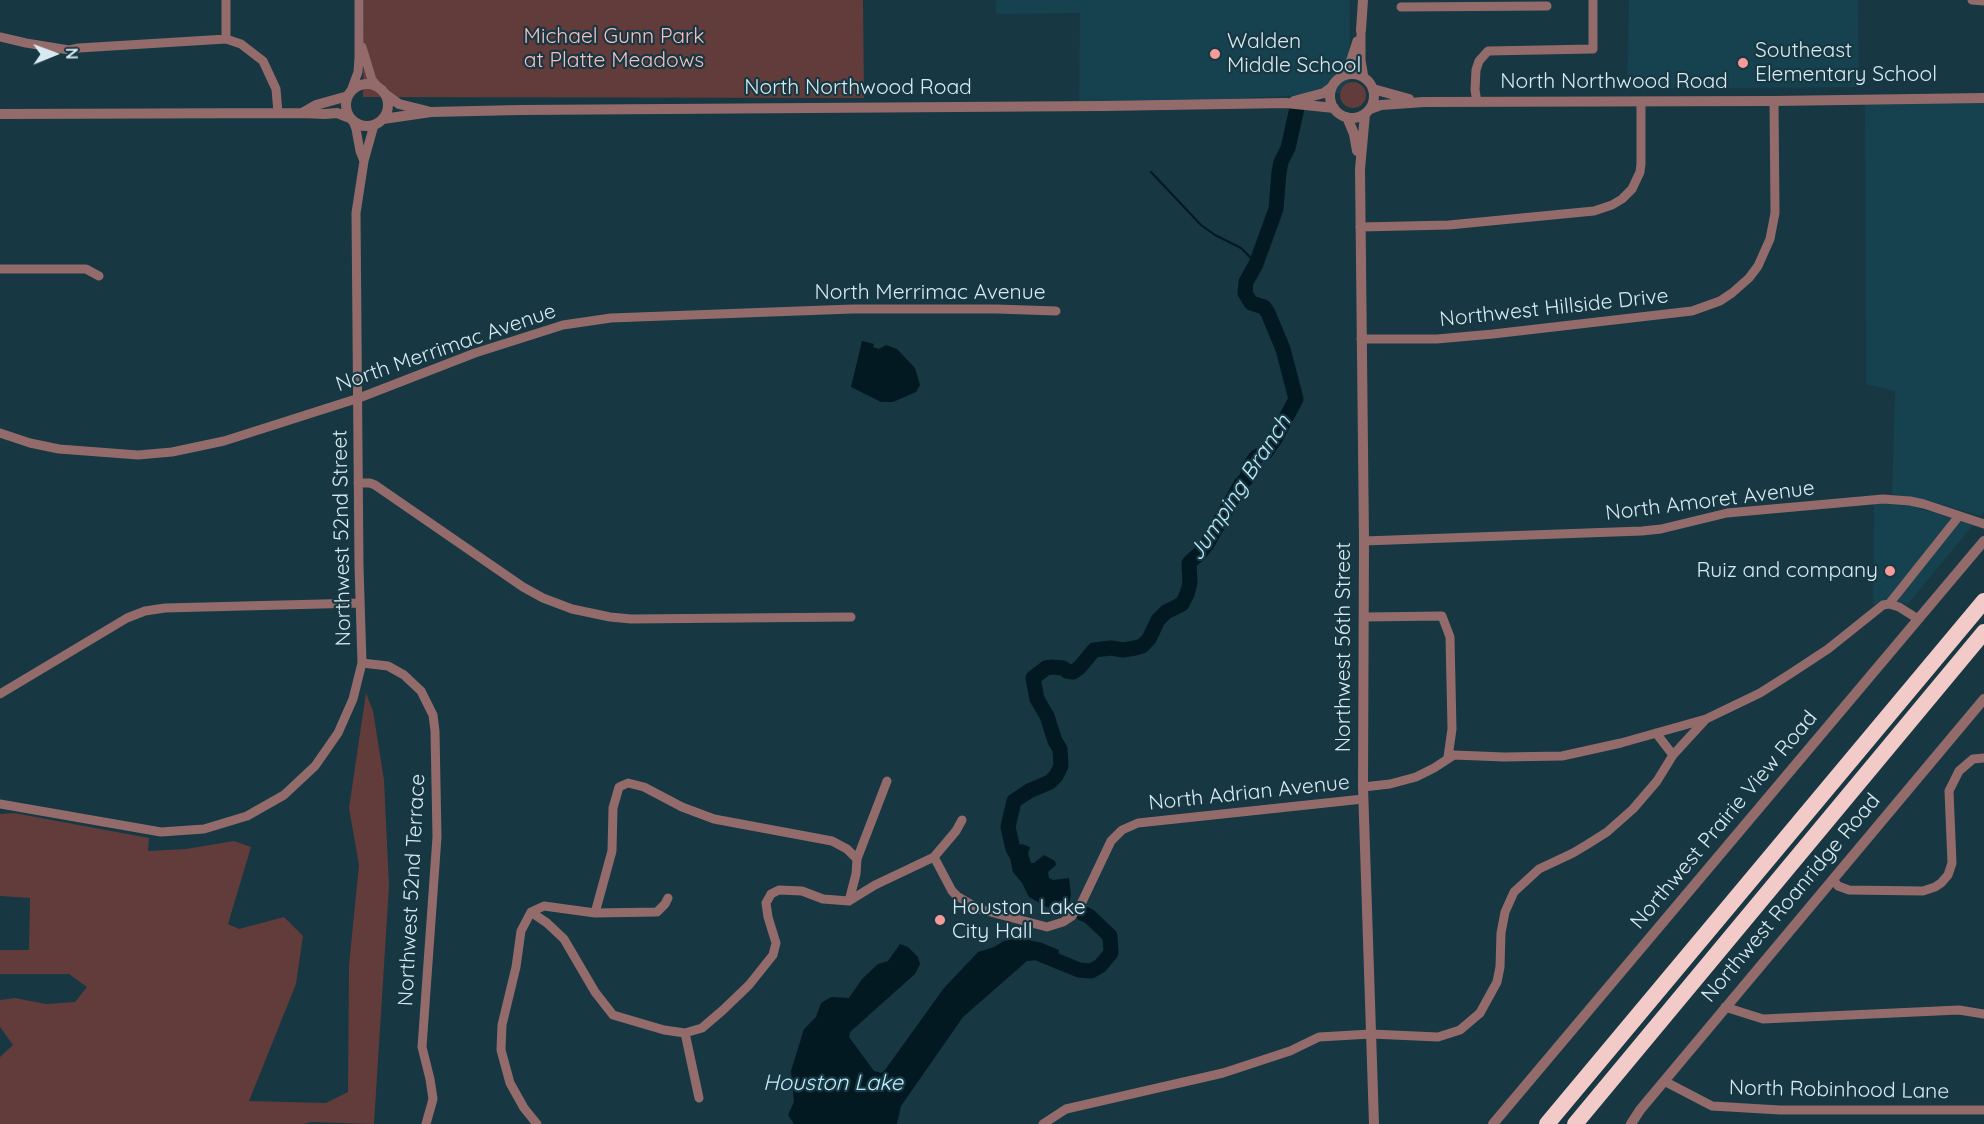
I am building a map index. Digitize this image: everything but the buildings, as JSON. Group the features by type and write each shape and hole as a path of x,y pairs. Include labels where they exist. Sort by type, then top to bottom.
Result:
{"highway":[{"path":"1547,1124 1984,601"},
{"path":"1575,1124 1984,632"}],"street":[{"path":"226,0 226,39"},
{"path":"351,119 346,108 349,93 358,72 359,0"},
{"path":"1363,0 1360,30 1361,60 1365,78 1373,90 1373,103 1367,111 1353,118 1338,112 1331,101 1332,87 1346,75 1353,74 1365,78"},
{"path":"1477,102 1476,70 1479,61 1488,51 1593,49 1593,0"},
{"path":"1972,0 1984,1"},
{"path":"1401,7 1470,3 1547,6"},
{"path":"1346,75 1360,30"},
{"path":"0,37 69,50 226,39 241,44 263,61 276,89 278,113"},
{"path":"0,114 337,113 363,126 378,122 388,107 386,94 372,80 360,39"},
{"path":"302,113 316,105 349,93 355,87 366,84 377,86"},
{"name":"North Northwood Road","path":"1286,102 1324,93 1332,87"},
{"name":"North Northwood Road","path":"1373,90 1424,102"},
{"name":"North Northwood Road","path":"386,94 399,104 431,112"},
{"name":"North Northwood Road","path":"1367,111 1381,105 1424,102 1984,98"},
{"name":"Northwest Hillside Drive","path":"1361,339 1437,339 1692,311 1720,301 1742,284 1758,266 1774,225 1774,101"},
{"name":"North Northwood Road","path":"378,122 431,112 1286,102 1334,108"},
{"path":"1360,227 1449,225 1594,211 1612,206 1632,189 1640,172 1641,102"},
{"name":"Northwest 56th Street","path":"1367,111 1360,169 1365,541 1363,799 1374,1124"},
{"name":"Northwest 56th Street","path":"1347,117 1354,134 1360,169"},
{"name":"Northwest 52nd Street","path":"351,119 356,129 364,161"},
{"name":"Northwest 52nd Street","path":"0,804 161,832 204,829 247,816 284,795 315,766 346,716 362,663 356,213 364,161 378,122"},
{"path":"0,269 86,269 99,276"},
{"name":"North Merrimac Avenue","path":"0,433 59,449 138,455 172,452 224,441 359,398 475,353 563,326 612,318 852,309 1056,311"},
{"path":"358,483 375,485 523,587 543,598 572,609 595,615 631,619 851,616"},
{"name":"North Amoret Avenue","path":"1365,541 1642,531 1661,529 1727,513 1883,500 1910,501 1984,524"},
{"name":"North Adrian Avenue","path":"1363,787 1390,784 1416,777 1448,758 1460,754 1504,758 1562,756 1594,750 1706,719 1760,693 1828,649 1878,608 1889,604 1959,516"},
{"name":"Northwest Prairie View Road","path":"1493,1124 1984,541"},
{"path":"0,694 127,618 145,611 165,608 360,603"},
{"path":"1889,604 1899,607 1918,619"},
{"path":"1364,617 1443,616 1450,637 1452,729 1448,758"},
{"name":"Northwest 52nd Terrace","path":"362,663 388,666 404,675 421,691 433,715 437,837 422,1047 433,1099 426,1124"},
{"name":"Northwest Roanridge Road","path":"1631,1124 1725,1007 1984,699"},
{"path":"1043,1124 1066,1109 1223,1073 1290,1051 1319,1036 1371,1034 1438,1037 1460,1030 1485,1006 1499,975 1501,933 1505,912 1514,892 1539,869 1573,853 1619,822 1650,791 1673,755 1706,719"},
{"path":"1656,733 1673,755"},
{"path":"1833,879 1838,886 1849,890 1923,891 1941,883 1952,863 1949,791 1959,771 1973,759 1984,758"},
{"path":"849,901 856,874 857,859 887,782"},
{"path":"595,913 612,851 613,808 619,787 628,783 644,787 682,807 714,819 832,841 847,849 857,859"},
{"name":"North Adrian Avenue","path":"934,857 952,891 979,909 1047,927 1063,922 1072,916 1082,902 1111,841 1122,830 1138,823 1363,799"},
{"path":"531,912 564,939 595,992 614,1015 664,1030 685,1033 702,1028 723,1010 749,985 773,955 776,944 766,903 771,894 779,890 802,891 823,900 849,901 875,885 934,857 956,831 962,820"},
{"path":"537,1124 524,1108 510,1083 501,1050 502,1025 516,967 521,931 531,912 544,906 595,913 657,912 668,897"},
{"path":"1725,1007 1763,1019 1959,1010 1984,1014"},
{"path":"685,1033 699,1098"},
{"name":"North Robinhood Lane","path":"1664,1081 1712,1106 1780,1110 1984,1110"}],"shaded area":[{"name":"Walden Middle School","path":"996,0 1350,0 1349,93 1079,106 1080,13 996,14"},
{"name":"Southeast Elementary School","path":"1629,0 1858,0 1859,87 1627,89"},
{"path":"1984,102 1984,512 1981,516 1927,500 1892,494 1895,391 1866,384 1865,105 1862,104"},
{"path":"1874,503 1912,506 1973,525 1908,604 1889,600 1873,605"}],"green space":[{"name":"Michael Gunn Park at Platte Meadows","path":"364,0 863,0 864,98 363,97"},
{"path":"1353,82 1363,85 1366,95 1363,105 1353,108 1343,105 1340,95 1343,85"},
{"path":"366,693 373,711 384,780 389,886 374,1124 311,1122 304,1124 0,1124 0,1057 13,1045 0,1027 0,1000 15,998 46,1004 75,1002 87,987 69,974 0,974 0,950 29,950 30,898 0,896 0,814 14,813 149,838 148,851 186,849 234,841 251,847 228,924 239,929 284,917 303,936 296,984 249,1101 326,1103 348,1092 349,965 359,865 349,808"}],"water":[{"path":"862,341 874,344 873,347 879,349 886,345 897,349 915,368 920,385 916,392 893,402 881,402 851,387"},
{"path":"1012,844 1030,847 1028,854 1031,863 1044,855 1055,861 1056,865 1048,872 1049,878 1053,880 1069,878 1071,895 1069,905 1059,909 1047,907 1029,897 1013,872 1009,852"},
{"name":"Houston Lake","path":"1019,938 1042,943 1059,950 1057,960 1053,964 1039,960 1027,961 963,1017 901,1106 897,1124 794,1124 788,1115 794,1102 791,1071 804,1029 816,1017 821,1003 831,997 849,998 862,979 878,964 888,961 900,944 908,947 918,957 920,964 915,974 850,1032 849,1037 874,1071 881,1073 944,988 978,952 1004,941"}],"waterway":[{"name":"Jumping Branch","path":"1021,862 1013,849 1008,827 1014,801 1029,791 1050,782 1061,766 1060,749 1047,716 1037,699 1033,678 1046,668 1052,667 1073,672 1094,650 1111,648 1123,650 1142,646 1149,639 1158,620 1166,612 1182,604 1190,583 1189,563 1207,544 1241,484 1247,478 1249,467 1256,457 1266,452 1275,439 1296,399 1283,349 1268,313 1264,307 1251,303 1245,293 1246,282 1256,264 1276,209 1281,162 1288,148 1297,108"},
{"path":"1151,172 1201,225 1241,248 1250,257 1255,267"},
{"name":"Jumping Branch","path":"1040,954 1079,970 1091,971 1100,966 1111,953 1110,936 1089,916 1082,913"}],"place":[{"name":"Walden Middle School","path":"1215,54"},
{"name":"Southeast Elementary School","path":"1743,63"},
{"name":"Ruiz and company","path":"1890,571"},
{"name":"Houston Lake City Hall","path":"940,920"}]}
